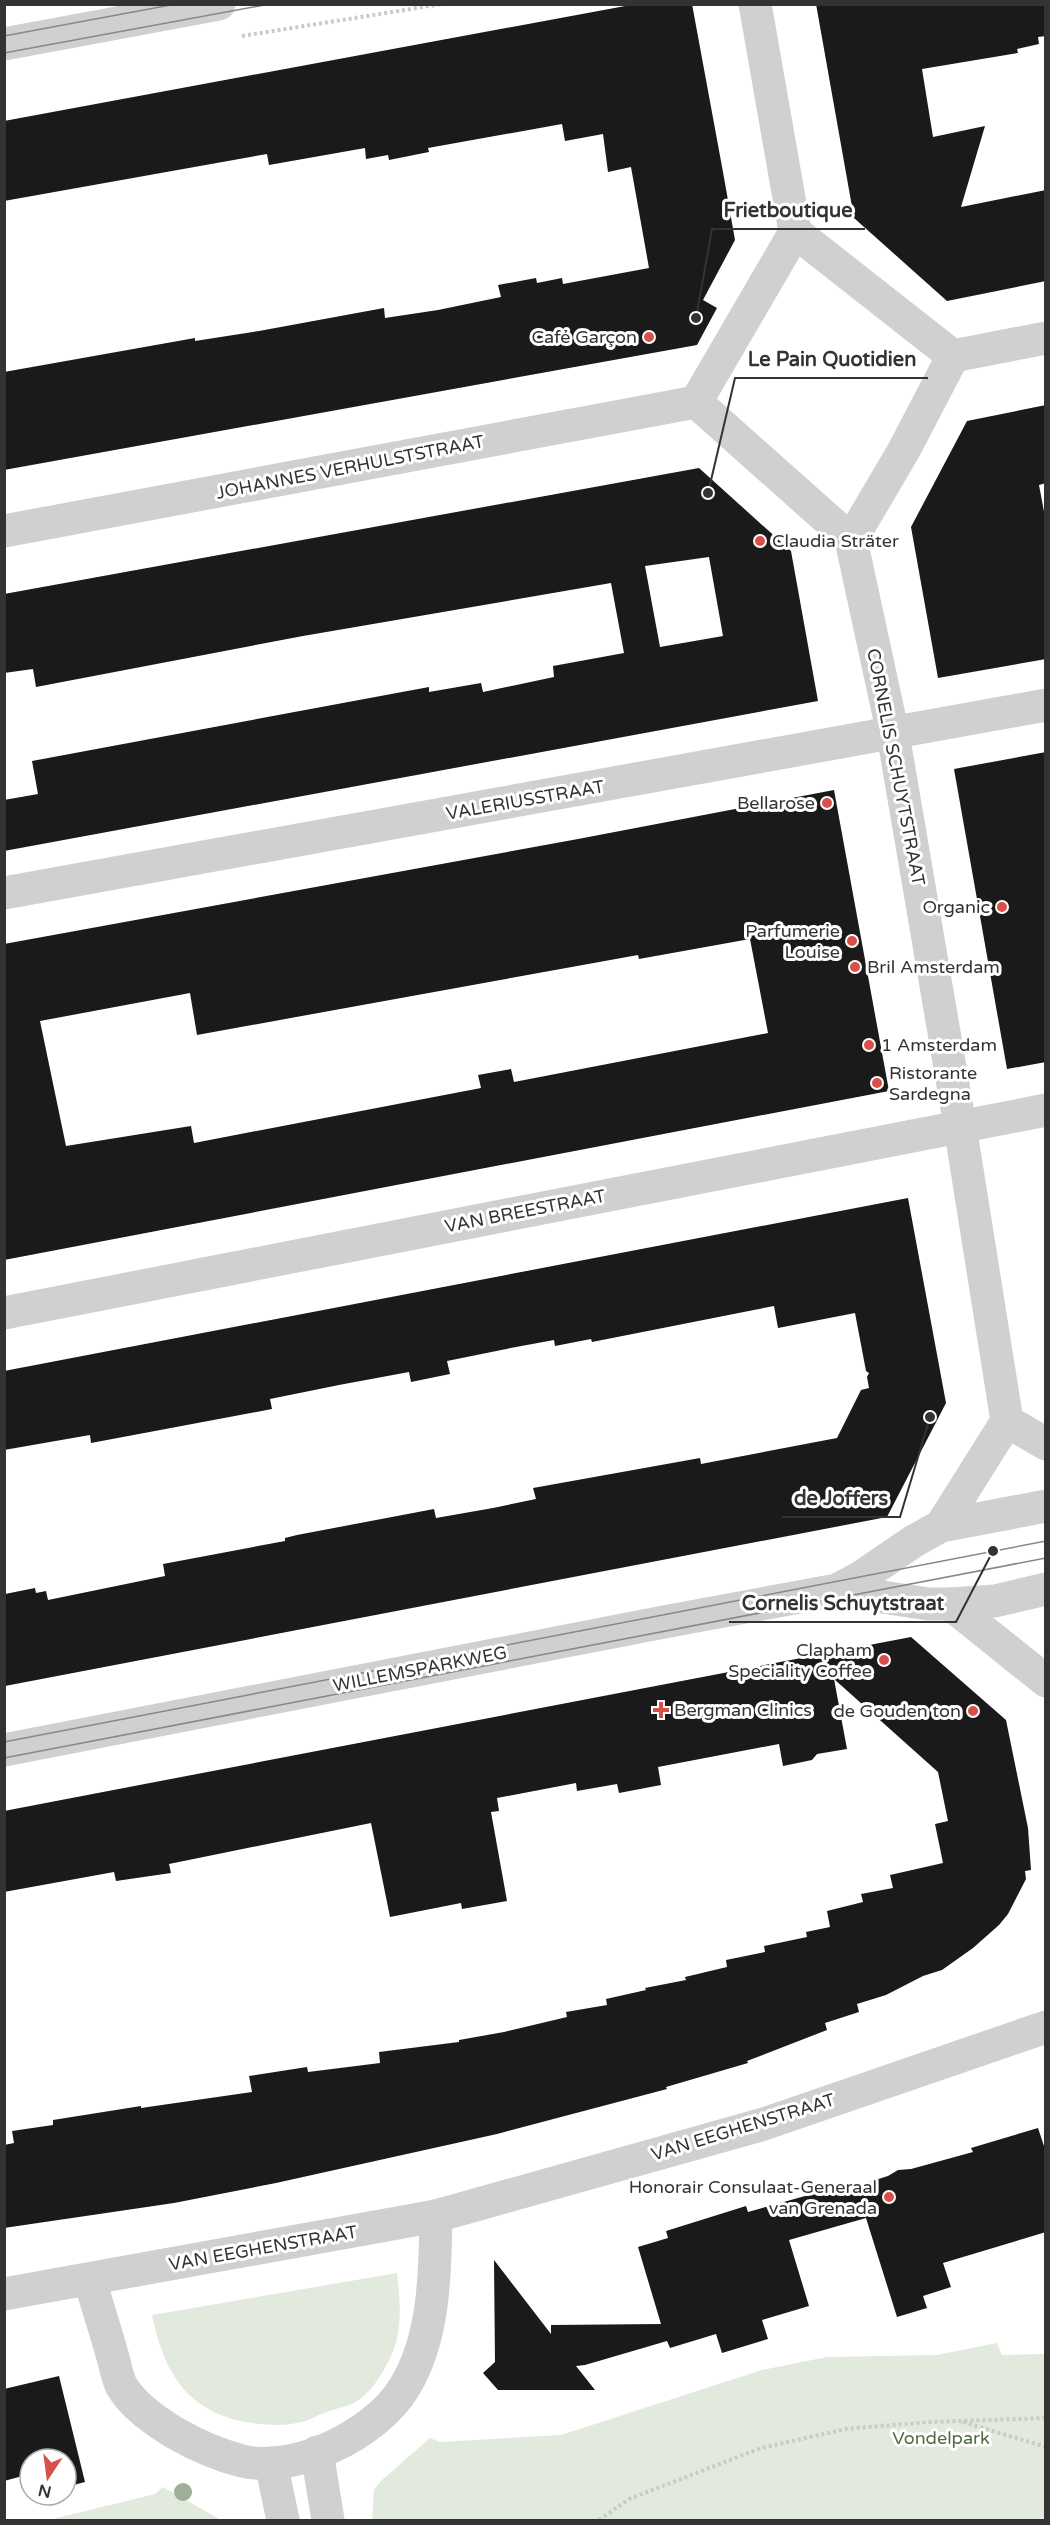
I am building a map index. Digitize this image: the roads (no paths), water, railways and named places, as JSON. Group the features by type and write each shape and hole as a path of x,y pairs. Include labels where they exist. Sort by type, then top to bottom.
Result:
{"street":[{"path":"4,44 219,4"},
{"path":"755,4 795,232 696,402 851,540 904,450 954,356"},
{"path":"795,232 954,356 1046,338"},
{"name":"JOHANNES VERHULSTSTRAAT","path":"4,531 696,402"},
{"name":"CORNELIS SCHUYTSTRAAT","path":"851,540 893,734 960,1126 1007,1421"},
{"name":"VALERIUSSTRAAT","path":"4,893 1046,705"},
{"name":"VAN BREESTRAAT","path":"4,1313 1046,1110"},
{"path":"1046,1444 1007,1421 928,1534 909,1554 907,1576 910,1584 1046,1681"},
{"name":"WILLEMSPARKWEG","path":"4,1750 837,1590 928,1534 1046,1506"},
{"name":"WILLEMSPARKWEG","path":"837,1590 939,1604 995,1601 1046,1589"},
{"name":"VAN EEGHENSTRAAT","path":"4,2294 436,2216 764,2124 1046,2027"},
{"path":"90,2280 121,2384 139,2407 160,2424 199,2446 243,2461 271,2463 317,2452 354,2437 385,2413 404,2388 418,2358 427,2329 435,2269 436,2216"},
{"path":"317,2452 328,2520"},
{"path":"271,2463 283,2520"}],"tram line":[{"path":"4,36 176,4"},
{"path":"4,53 270,4"},
{"path":"4,1742 1046,1541"},
{"path":"4,1758 1046,1558"}],"place":[{"name":"Frietboutique","path":"696,318"},
{"name":"Café Garçon","path":"649,337"},
{"name":"Le Pain Quotidien","path":"708,493"},
{"name":"Claudia Sträter","path":"760,541"},
{"name":"Bellarose","path":"827,803"},
{"name":"Organic","path":"1002,907"},
{"name":"Parfumerie Louise","path":"852,941"},
{"name":"Bril Amsterdam","path":"855,967"},
{"name":"1 Amsterdam","path":"869,1045"},
{"name":"Ristorante Sardegna","path":"877,1083"},
{"name":"de Joffers","path":"930,1417"},
{"name":"Cornelis Schuytstraat","path":"993,1551"},
{"name":"Clapham Speciality Coffee","path":"884,1660"},
{"name":"Bergman Clinics","path":"661,1710"},
{"name":"de Gouden ton","path":"973,1711"},
{"name":"Honorair Consulaat-Generaal van Grenada","path":"889,2197"}],"park label":[{"name":"Vondelpark","path":"941,2438"}]}
